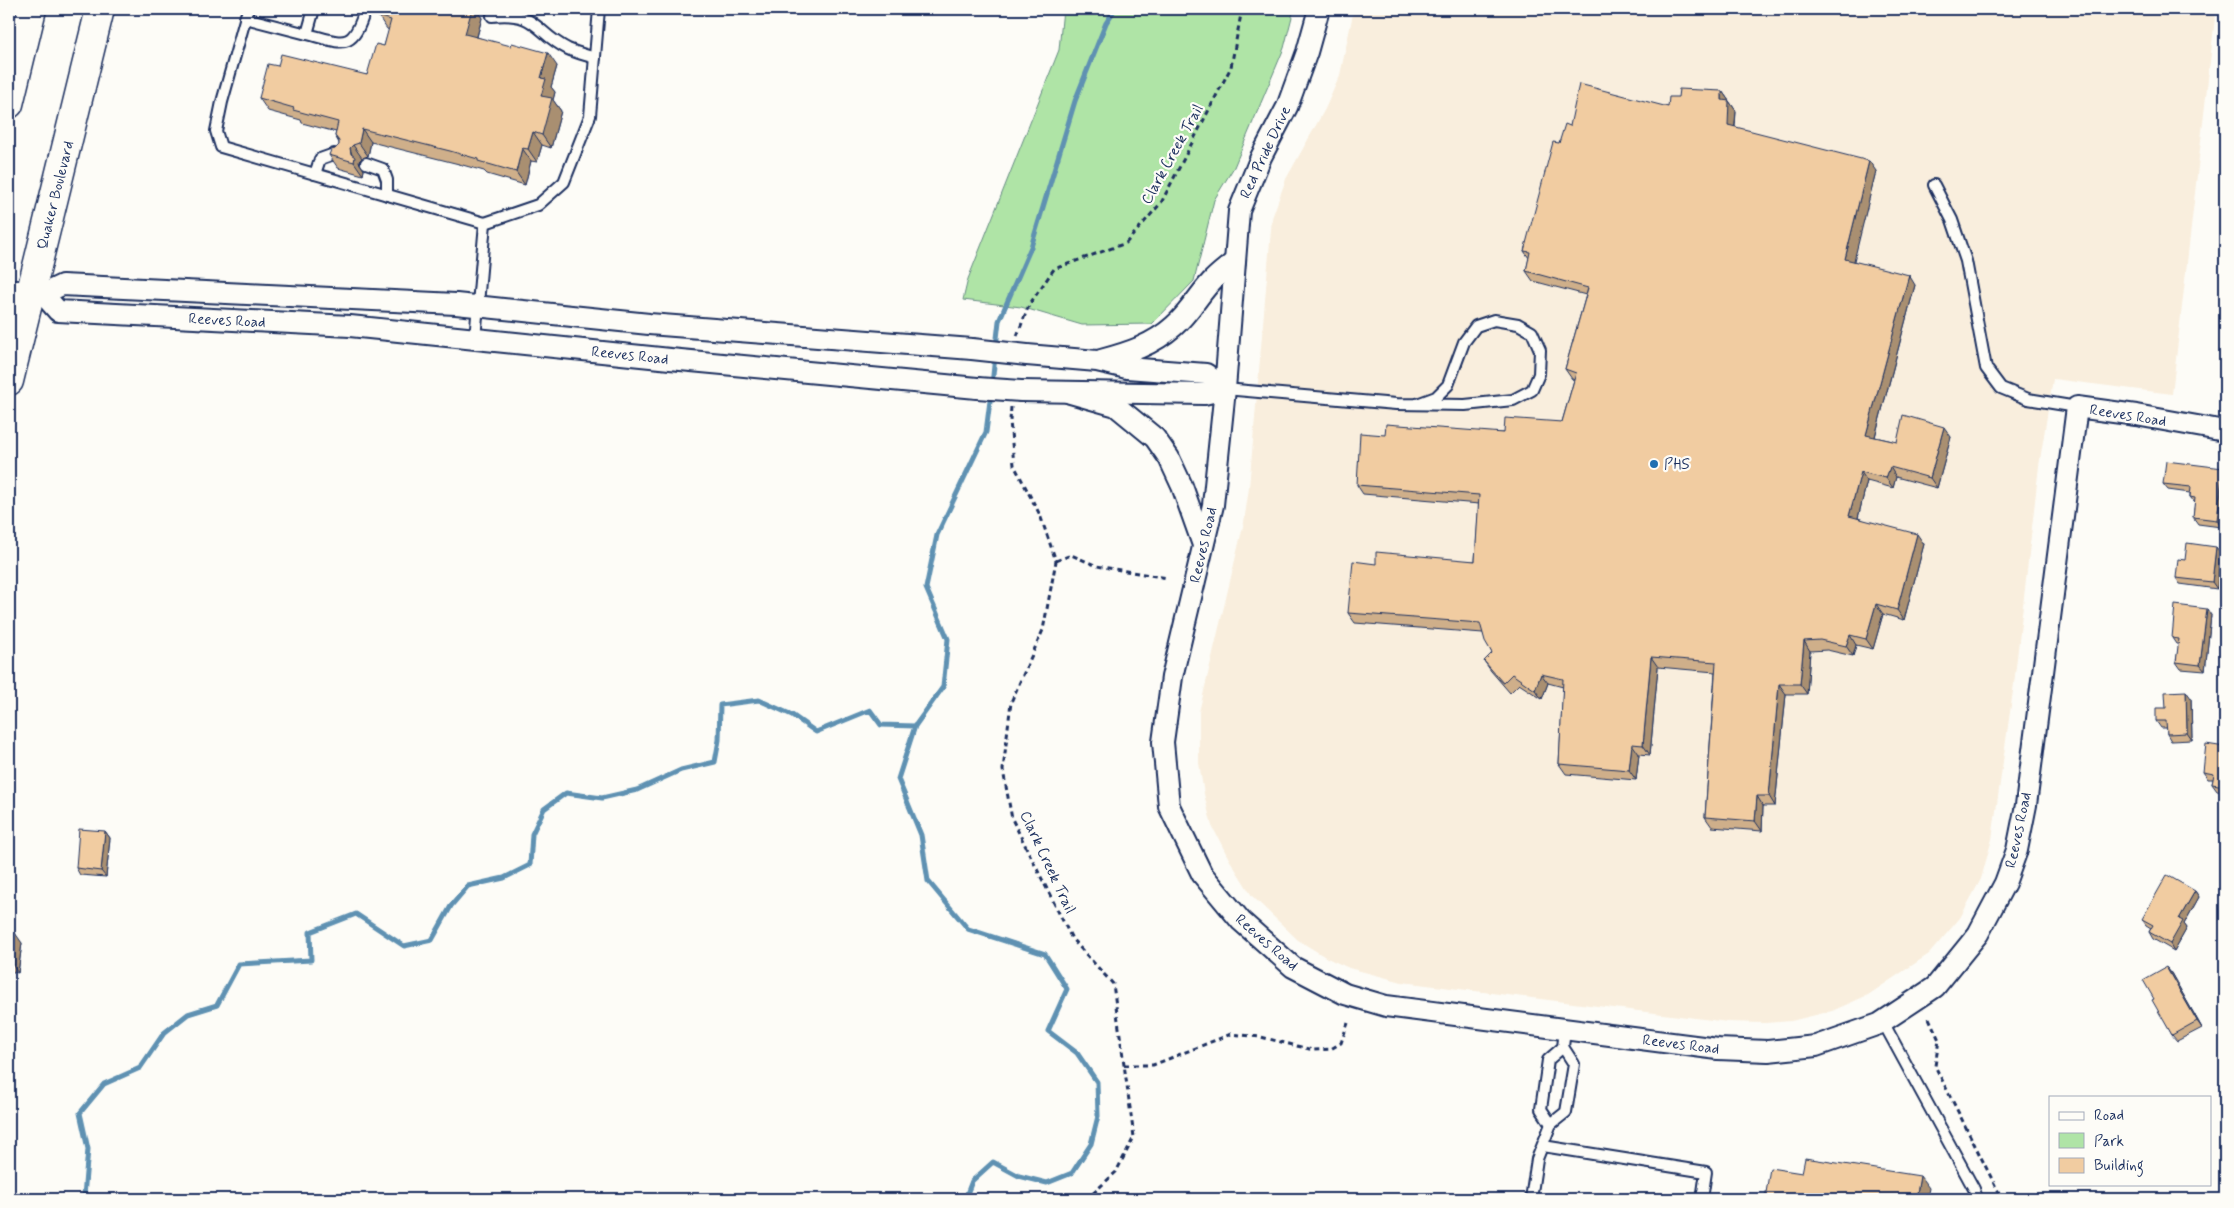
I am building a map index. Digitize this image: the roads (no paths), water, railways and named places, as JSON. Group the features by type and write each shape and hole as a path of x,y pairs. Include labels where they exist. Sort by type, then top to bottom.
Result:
{"main road":[{"path":"9,104 32,9"},
{"name":"Quaker Boulevard","path":"9,381 28,292 100,9"}],"street":[{"name":"Red Pride Drive","path":"1225,389 1238,211 1261,157 1287,107 1307,52 1319,9"},
{"path":"1097,361 1130,352 1161,336 1175,326 1195,304 1211,282 1235,261"},
{"name":"Reeves Road","path":"28,292 62,285 322,299 372,299 477,306 649,324 972,349 1022,349 1097,361 1127,368 1206,374 1225,389"},
{"name":"Reeves Road","path":"28,292 58,311 350,326 976,388 1016,396 1070,392 1204,394 1225,389"},
{"name":"Reeves Road","path":"1225,389 1213,505 1172,677 1163,742 1169,806 1202,874 1240,922 1293,968 1345,994 1386,1006 1564,1038 1718,1049 1768,1051 1816,1046 1883,1022 1934,987 1978,934 2005,883 2017,850 2026,805 2077,407 2136,415 2225,431"},
{"path":"1070,392 1116,406 1154,438 1169,458 1182,486 1203,546"}],"lane":[{"path":"307,34 314,9"},
{"path":"365,10 358,32 350,40 339,42 307,34 247,13 216,131 221,147 485,223 538,205 564,182 590,116 599,9"},
{"path":"492,16 510,14 523,16 568,48 595,58"},
{"path":"315,174 320,159 334,154 342,156"},
{"path":"366,163 383,169 387,180 387,195"},
{"path":"1934,185 1952,220 1966,261 1986,368 2001,388 2028,399 2077,407"},
{"path":"475,338 485,223"},
{"path":"1225,389 1417,404 1465,405 1513,400 1532,390 1539,374 1540,350 1532,332 1518,324 1494,320 1476,326 1464,342 1448,385 1436,397 1417,404"},
{"path":"1883,1022 1974,1189 1977,1199"},
{"path":"1551,1124 1540,1110 1548,1060 1564,1038"},
{"path":"1531,1199 1537,1159 1551,1124 1566,1112 1574,1064 1564,1038"},
{"path":"1543,1146 1706,1172 1702,1199"}],"waterway":[{"path":"996,347 999,321 1031,247 1075,101 1106,23 1115,9"},
{"path":"992,385 995,356"},
{"path":"965,1199 972,1181 993,1162 1019,1176 1047,1183 1072,1173 1091,1144 1098,1116 1097,1082 1077,1053 1048,1031 1067,989 1045,954 968,929 928,881 921,835 898,779 915,726 943,687 948,639 926,588 937,535 986,432 991,393"},
{"path":"80,1199 84,1196 88,1149 80,1113 104,1084 140,1068 164,1033 188,1014 217,1005 239,964 311,960 310,932 356,914 404,946 432,940 451,906 468,886 504,878 530,865 532,834 544,809 566,793 602,798 637,790 681,770 715,762 719,740 720,705 759,700 792,715 816,732 870,710 881,725 915,726"}],"place":[{"name":"PHS","path":"1654,464"}]}
